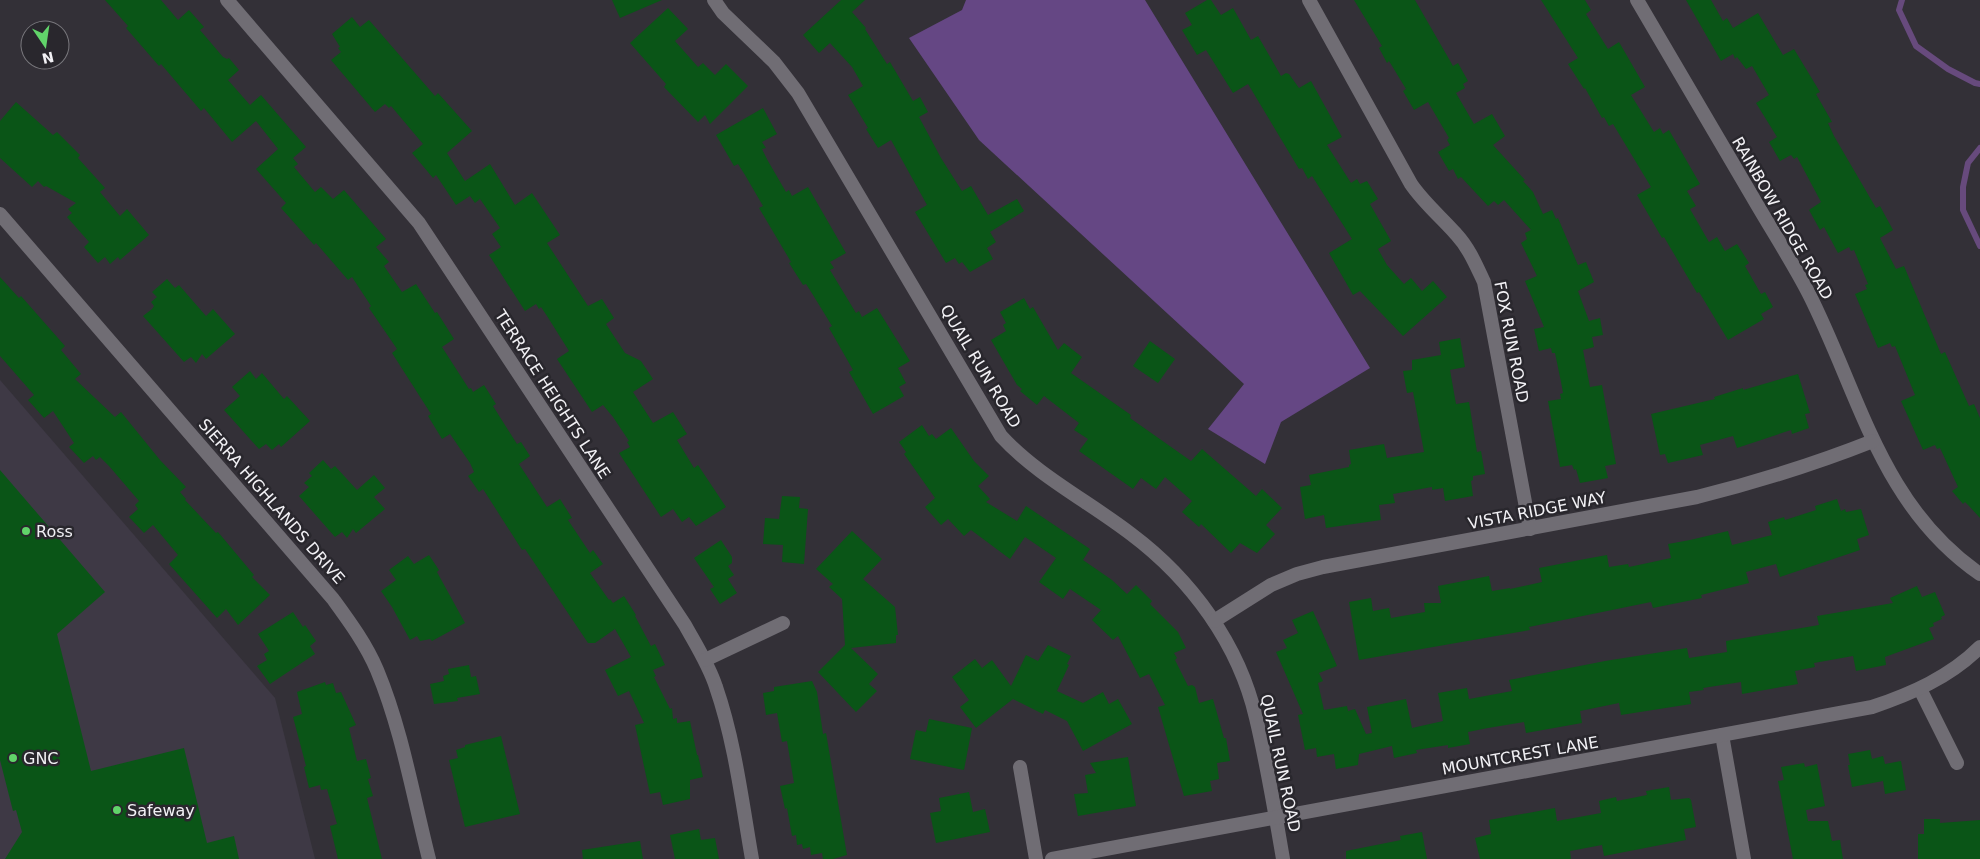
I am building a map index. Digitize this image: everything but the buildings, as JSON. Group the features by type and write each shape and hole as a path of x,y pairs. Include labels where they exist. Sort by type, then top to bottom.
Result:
{"street":[{"name":"TERRACE HEIGHTS LANE","path":"227,0 419,223 685,625 715,685 727,722 752,859"},
{"name":"QUAIL RUN ROAD","path":"714,0 723,13 774,62 798,93 1001,436 1019,455 1131,534 1164,561 1190,589 1214,621 1243,677 1256,716 1283,859"},
{"name":"FOX RUN ROAD","path":"1309,0 1411,184 1421,198 1456,234 1472,256 1484,282 1530,529"},
{"name":"RAINBOW RIDGE ROAD","path":"1637,0 1809,294 1891,477 1914,511 1941,542 1980,574"},
{"name":"SIERRA HIGHLANDS DRIVE","path":"2,220 333,598 356,631 376,669 391,706 429,859"},
{"name":"VISTA RIDGE WAY","path":"1214,621 1271,584 1297,574 1323,567 1697,497 1758,482 1825,460 1873,440"},
{"path":"704,660 783,623"},
{"name":"MOUNTCREST LANE","path":"1052,859 1872,707 1920,688 1950,671 1980,647"},
{"path":"1920,688 1958,763"},
{"path":"1722,736 1744,859"},
{"path":"1020,767 1036,859"}],"shaded area":[{"path":"966,0 1145,0 1370,368 1281,422 1265,464 1208,429 1244,384 979,140 909,38 962,10"},
{"path":"0,380 275,698 315,859 0,859"}],"waterway":[{"path":"1902,0 1899,10 1916,46 1948,69 1980,84"},
{"path":"1980,148 1968,163 1963,187 1963,210 1980,246"}],"place":[{"name":"Ross","path":"26,531"},
{"name":"GNC","path":"13,758"},
{"name":"Safeway","path":"117,810"}]}
